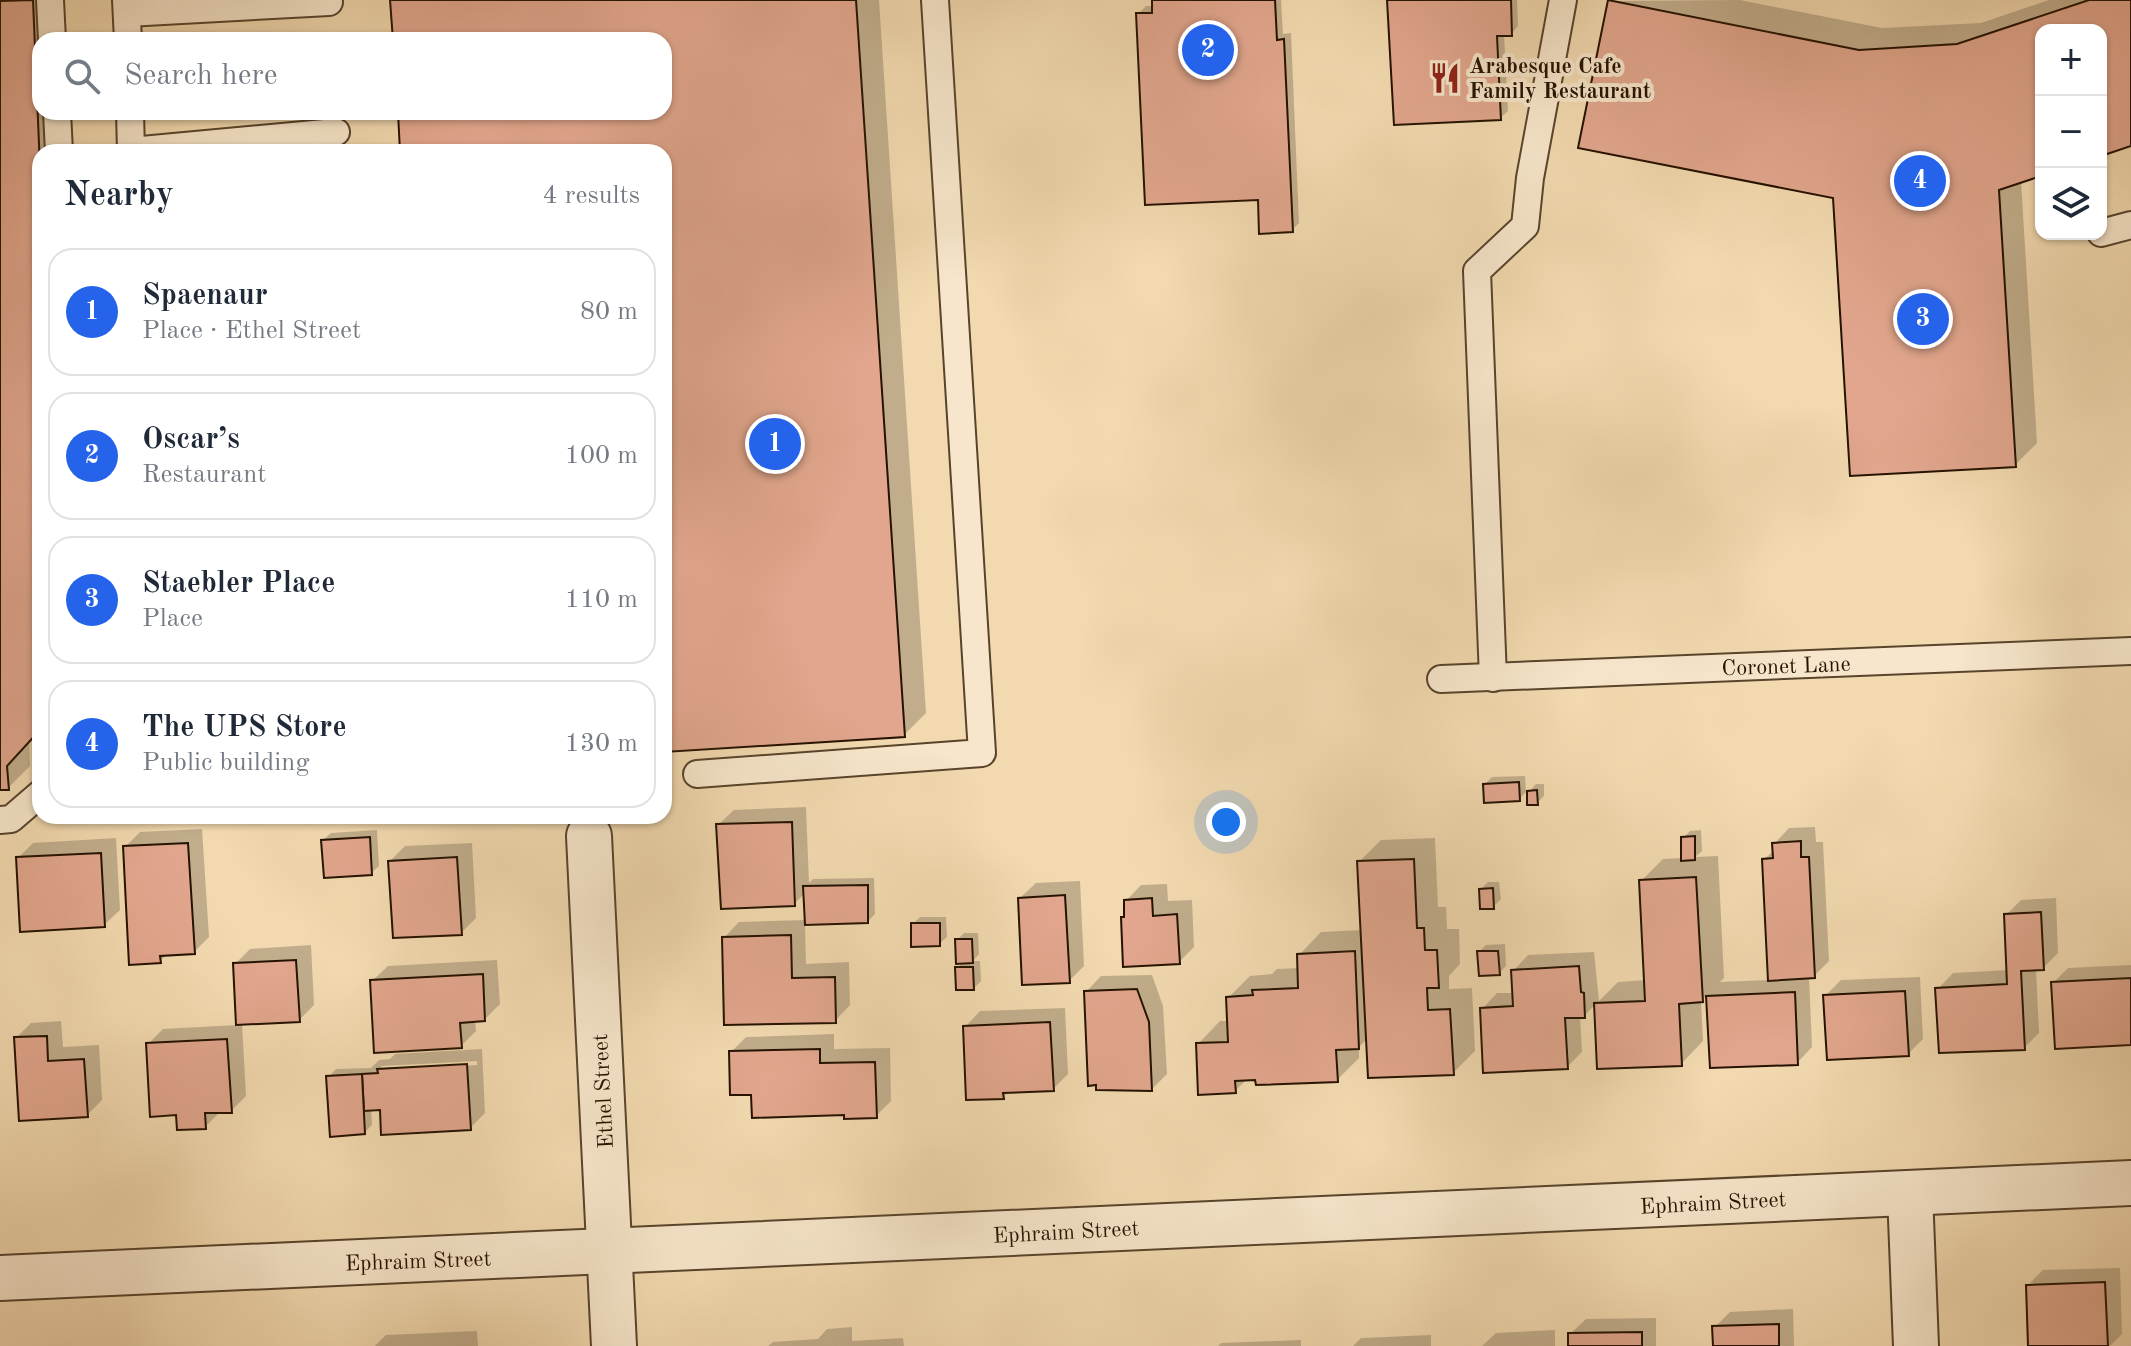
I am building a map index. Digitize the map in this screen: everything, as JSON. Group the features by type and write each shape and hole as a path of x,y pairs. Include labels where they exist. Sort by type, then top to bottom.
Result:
{"street":[{"name":"Ethel Street","path":"589,836 612,1251 614,1346"},
{"name":"Ephraim Street","path":"0,1278 2131,1183"},
{"path":"1910,1193 1916,1346"}],"lane":[{"path":"50,0 52,32"},
{"path":"697,774 982,753 935,0"},
{"path":"1493,678 1477,271 1525,226 1530,178 1563,0"},
{"path":"128,32 126,6 329,2"},
{"path":"57,120 59,144"},
{"path":"130,120 131,144"},
{"path":"213,144 336,132"},
{"path":"2107,231 2131,225"},
{"name":"Coronet Lane","path":"1441,679 2131,651"},
{"path":"0,820 11,819 32,801"}],"building":[{"path":"33,0 32,120 38,120 39,144 32,144 32,739 7,766 9,790 0,790 0,1"},
{"path":"390,0 856,0 905,737 672,752 672,144 400,144 398,120 672,120 672,32 392,32"},
{"path":"1152,0 1275,0 1277,40 1284,39 1293,232 1259,234 1258,200 1145,205 1136,13 1152,13"},
{"name":"Arabesque Cafe Family Restaurant","path":"1387,0 1511,0 1512,36 1497,36 1501,120 1394,125"},
{"path":"1608,0 1859,50 1957,44 2089,0 2131,0 2131,146 2107,154 2107,24 2035,24 2035,178 1999,190 2016,467 1850,476 1833,198 1578,148"},
{"path":"1519,782 1520,801 1484,803 1483,784"},
{"path":"1537,790 1538,805 1527,805 1527,791"},
{"path":"792,822 795,906 721,909 716,824"},
{"path":"1695,836 1695,860 1681,861 1681,837"},
{"path":"370,837 372,875 324,878 321,840"},
{"path":"1801,841 1801,857 1809,857 1815,978 1768,981 1762,859 1773,858 1772,843"},
{"path":"188,843 195,954 160,956 161,963 129,965 123,846"},
{"path":"101,853 105,927 20,932 16,857"},
{"path":"457,857 462,935 393,938 388,861"},
{"path":"1414,859 1417,928 1424,928 1425,950 1437,950 1439,988 1427,988 1428,1010 1450,1009 1454,1075 1368,1078 1357,861"},
{"path":"1696,877 1703,1002 1679,1004 1682,1066 1597,1069 1594,1003 1645,1001 1639,880"},
{"path":"868,885 868,923 805,925 803,886"},
{"path":"1493,888 1494,909 1480,909 1479,889"},
{"path":"1065,895 1070,983 1022,985 1018,898"},
{"path":"1152,898 1153,916 1177,914 1180,964 1123,967 1121,917 1124,917 1124,900"},
{"path":"2041,912 2044,970 2021,971 2025,1050 1939,1053 1935,988 2007,984 2004,914"},
{"path":"911,923 940,923 940,946 911,947"},
{"path":"791,935 792,978 835,977 836,1023 724,1025 722,937"},
{"path":"955,939 972,939 973,963 956,964"},
{"path":"1355,951 1359,1049 1336,1050 1338,1082 1256,1085 1255,1080 1235,1081 1236,1093 1198,1095 1196,1043 1228,1042 1226,997 1253,995 1252,990 1298,988 1297,954"},
{"path":"1477,951 1498,951 1500,975 1479,976"},
{"path":"296,960 300,1022 236,1025 233,963"},
{"path":"1579,966 1585,1018 1565,1018 1568,1069 1483,1073 1480,1008 1513,1006 1511,970"},
{"path":"955,967 973,967 974,990 956,990"},
{"path":"483,974 485,1021 460,1023 462,1048 374,1053 370,980"},
{"path":"2131,978 2131,1045 2055,1049 2051,982"},
{"path":"1137,989 1149,1022 1152,1091 1096,1090 1096,1085 1088,1086 1084,991"},
{"path":"1905,991 1909,1056 1827,1060 1823,995"},
{"path":"1795,992 1798,1065 1710,1068 1706,996"},
{"path":"1050,1022 1054,1091 1003,1093 1004,1099 966,1100 963,1026"},
{"path":"47,1036 48,1061 84,1059 88,1117 19,1121 14,1037"},
{"path":"227,1039 232,1113 205,1113 206,1129 177,1130 176,1115 150,1117 146,1043"},
{"path":"820,1049 820,1063 875,1062 877,1118 844,1119 844,1115 752,1118 751,1095 730,1095 729,1051"},
{"path":"467,1064 471,1130 381,1135 380,1110 364,1111 362,1074 378,1073 377,1069"},
{"path":"362,1074 365,1134 330,1137 326,1076"},
{"path":"2105,1282 2108,1346 2028,1346 2026,1285"},
{"path":"1779,1324 1779,1346 1713,1346 1712,1326"},
{"path":"1642,1332 1642,1346 1568,1346 1568,1333"}],"place":[{"name":"Oscar’s","path":"1208,50"},
{"name":"Arabesque Cafe Family Restaurant","path":"1445,78"},
{"name":"The UPS Store","path":"1920,181"},
{"name":"Staebler Place","path":"1923,319"},
{"name":"Spaenaur","path":"775,444"}]}
